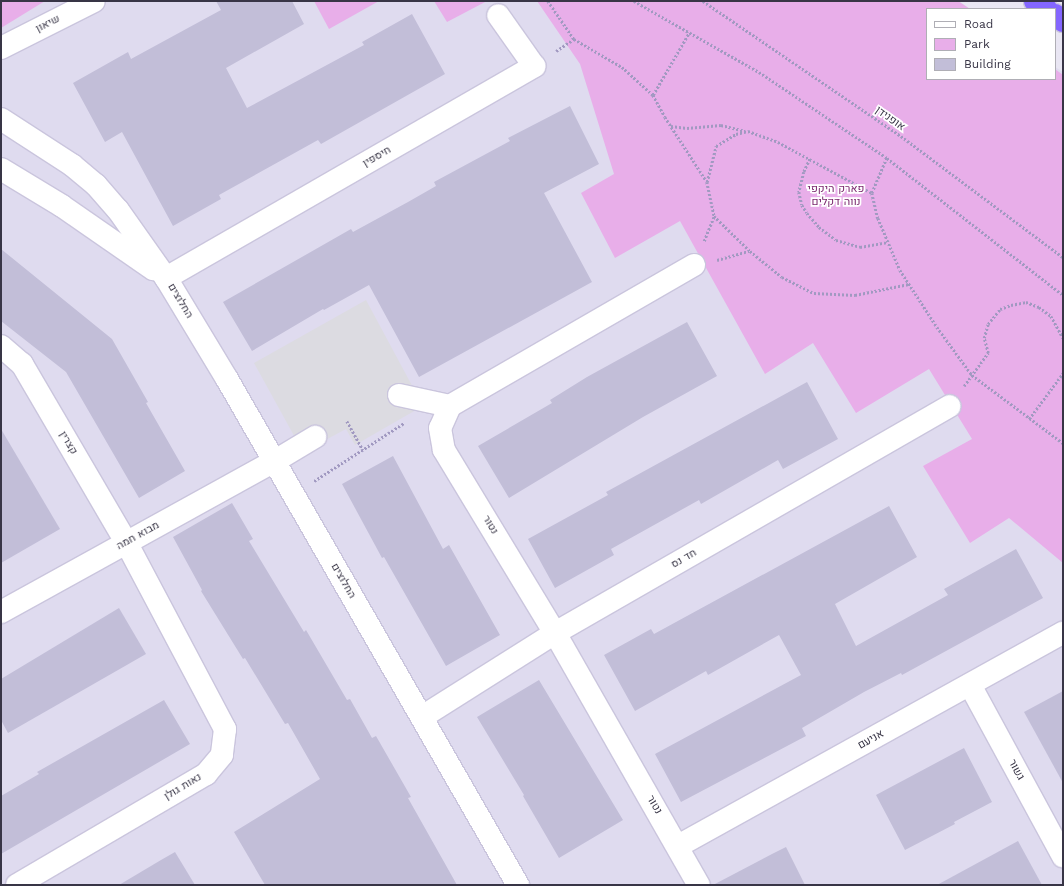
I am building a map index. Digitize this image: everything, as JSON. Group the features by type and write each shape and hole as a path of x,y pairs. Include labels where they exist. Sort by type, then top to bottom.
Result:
{"highway":[{"path":"1035,1 1045,8"}],"street":[{"name":"שיאון","path":"1,48 94,1"},
{"name":"חיספין","path":"166,278 534,66 498,15"},
{"name":"החלוצים","path":"1,119 72,165 96,185 118,210 166,278 275,461 518,885"},
{"name":"החלוצים","path":"1,169 62,206 166,278"},
{"path":"440,428 450,406 694,265"},
{"name":"קצרין","path":"2,348 22,364 126,542"},
{"path":"399,395 450,406"},
{"name":"חד נס","path":"422,717 555,633 949,406"},
{"name":"נטור","path":"440,428 444,450 555,633 699,885"},
{"name":"מבוא חמה","path":"1,612 275,461 315,437"},
{"name":"נאות גולן","path":"17,885 206,774 222,754 225,729 126,542"},
{"name":"אניעם","path":"678,846 1063,633"},
{"name":"גשור","path":"970,685 1063,856"}],"path":[{"path":"548,1 574,39 622,67 653,95 707,182 714,216 750,251 782,277 814,293 855,295 909,284"},
{"path":"634,1 759,72 886,158 1063,295"},
{"name":"אופנידן","path":"703,1 901,136 1063,257"},
{"path":"653,95 689,33"},
{"path":"671,126 687,128 722,125 748,131 778,142 872,192"},
{"path":"707,182 716,146 736,134 748,131"},
{"path":"886,158 872,192 878,218 900,270 937,327 972,375 1063,443"},
{"path":"810,159 804,172 799,192 802,205 819,227 836,240 860,247 888,242"},
{"path":"694,265 750,251"},
{"path":"949,406 988,353 984,338 988,324 1000,309 1026,302 1051,316 1063,338"},
{"path":"1029,419 1063,373"},
{"path":"294,494 408,420 440,428"},
{"path":"347,421 363,450"}],"shaded area":[{"path":"1,1 959,1 969,8 926,8 926,80 1056,80 1056,68 1063,72 1063,885 1,885"},
{"path":"366,300 423,406 355,445 346,429 303,452 254,363"}],"green space":[{"path":"1,1 45,1 1,28"},
{"path":"314,1 379,1 329,29"},
{"path":"434,1 487,1 447,22"},
{"name":"פארק היקפי נווה דקלים","path":"537,1 958,1 968,8 926,8 926,80 1056,80 1056,70 1063,75 1063,563 1009,518 970,543 923,466 972,439 929,369 856,413 813,343 765,374 680,221 615,258 581,193 614,174 580,64"}],"building":[{"path":"216,1 292,1 304,24 226,68 247,108 364,45 362,42 412,14 445,74 321,144 318,140 219,195 221,199 173,226 122,132 105,142 73,83 128,52 131,59 221,10"},
{"path":"570,106 599,164 544,193 592,282 419,377 369,285 324,310 323,309 252,351 223,302 351,229 353,232 408,202 436,186 434,182 510,141 508,138"},
{"path":"1,249 112,339 148,402 146,403 185,471 139,498 66,372 1,321"},
{"path":"687,322 717,376 643,417 509,498 478,446 552,403 550,400 587,377"},
{"path":"807,382 838,439 783,469 778,460 701,504 699,500 611,549 614,555 555,588 528,539 608,495 606,492"},
{"path":"1,429 60,529 1,563"},
{"path":"393,456 443,549 449,545 500,635 446,666 384,557 382,558 342,484"},
{"path":"232,503 253,539 249,541 304,632 306,630 347,700 350,699 372,738 376,736 411,797 408,798 457,885 265,885 234,832 320,779 288,723 285,724 245,658 243,659 201,591 202,590 173,537"},
{"path":"889,506 917,557 835,604 856,646 948,595 944,589 1016,549 1043,598 902,675 901,673 864,692 802,728 806,736 681,802 655,754 801,675 779,635 708,675 706,671 635,711 604,655 651,629 654,634"},
{"path":"119,608 146,654 8,733 1,720 1,679"},
{"path":"539,680 623,820 559,858 523,796 524,795 477,717"},
{"path":"1063,691 1063,783 1024,712"},
{"path":"164,700 190,744 1,854 1,796 39,774 37,772"},
{"path":"964,748 992,802 954,822 955,824 905,850 876,795"},
{"path":"1018,841 1042,885 937,885"},
{"path":"786,847 805,885 713,885 772,854"},
{"path":"175,852 195,885 119,885 161,860"}]}
